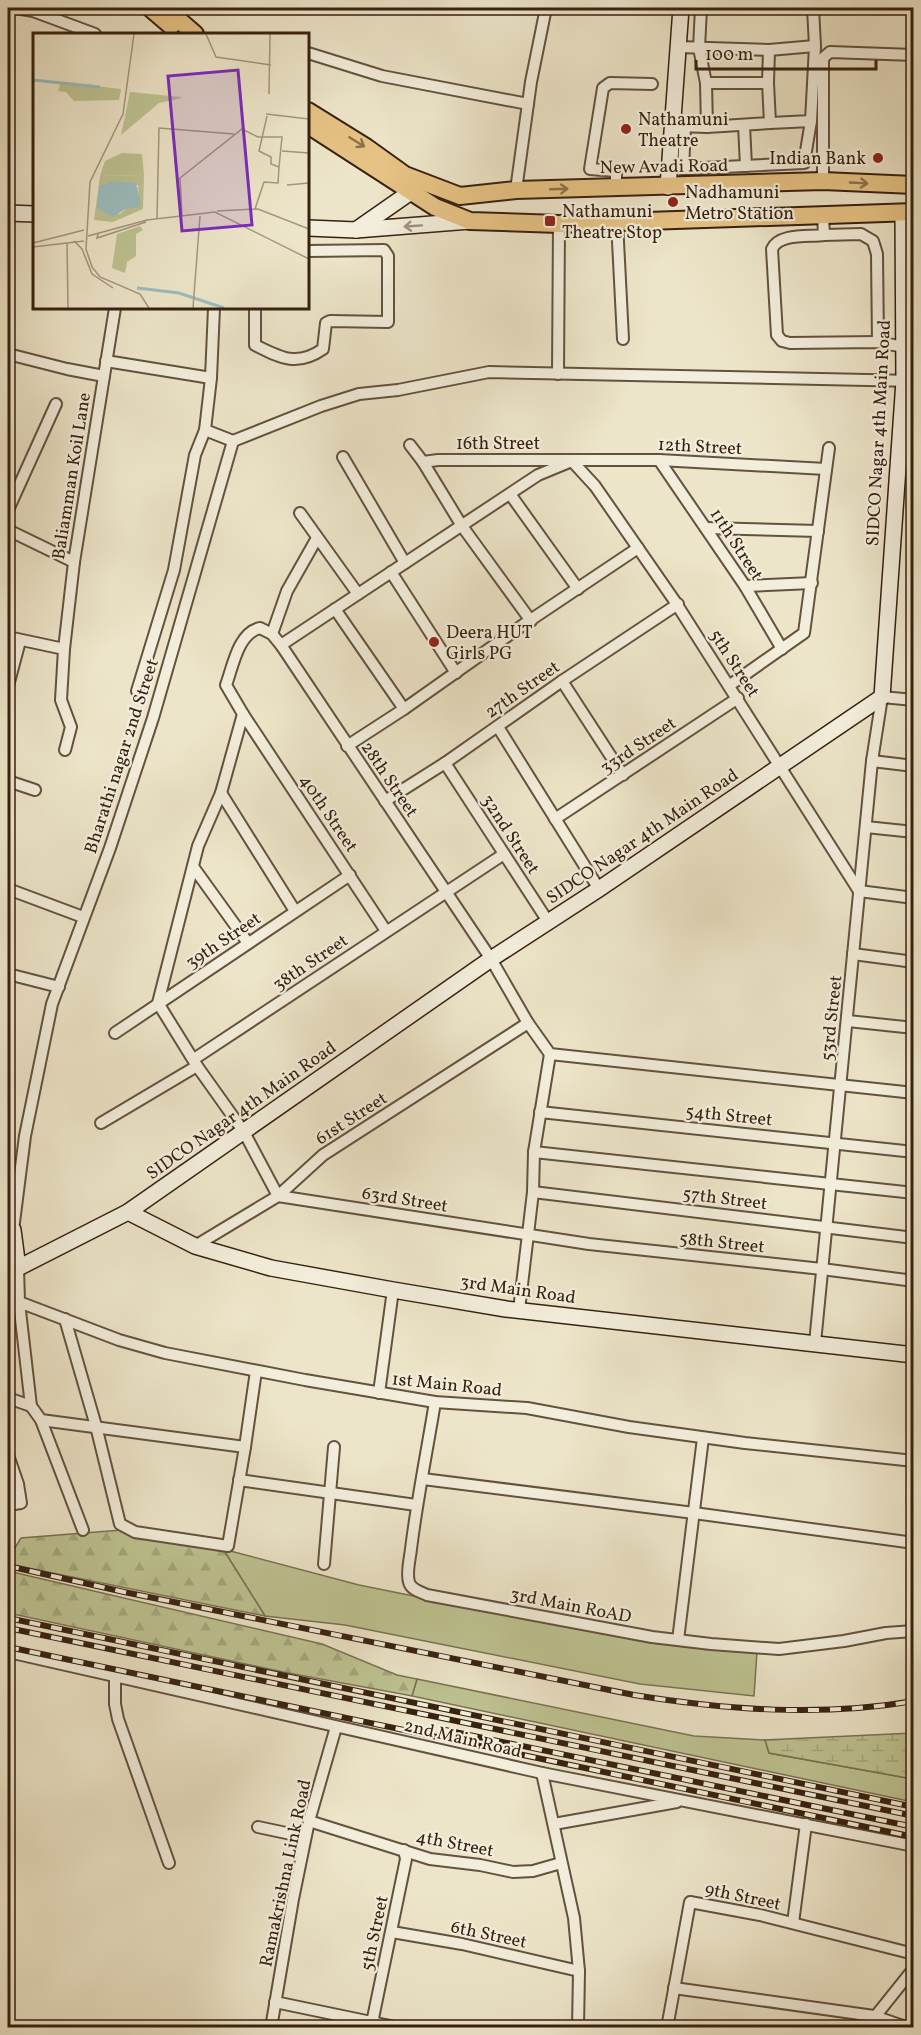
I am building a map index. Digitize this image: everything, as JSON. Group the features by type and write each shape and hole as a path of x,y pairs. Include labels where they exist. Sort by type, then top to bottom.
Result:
{"main road":[{"path":"150,8 179,33"},
{"path":"165,8 194,33"},
{"name":"New Avadi Road","path":"309,112 366,147 405,175 435,207 463,219 559,224 908,213"},
{"name":"New Avadi Road","path":"309,126 384,176 415,186 462,195 516,190 616,186 668,187 823,181 914,185"},
{"path":"462,195 463,219"}],"street":[{"path":"16,8 92,33"},
{"path":"54,19 60,8"},
{"path":"516,190 528,104 546,8"},
{"path":"681,8 678,47 678,125 683,169 804,163 811,121 813,8"},
{"path":"701,8 699,48 706,83 707,127"},
{"path":"678,47 769,50 814,46"},
{"path":"769,50 770,123"},
{"path":"823,181 823,58 830,52 914,55"},
{"path":"309,53 382,76 528,104"},
{"path":"616,186 616,171 590,168 603,88 610,83 651,84"},
{"path":"706,83 768,83"},
{"path":"678,125 707,127 811,121"},
{"path":"668,187 678,125"},
{"path":"744,125 746,166"},
{"path":"340,249 348,230 415,186"},
{"path":"8,213 33,214"},
{"name":"SIDCO Nagar 4th Main Road","path":"18,1268 129,1212 491,959 549,923 882,697 909,381 904,347 909,318 908,213"},
{"path":"823,216 824,235"},
{"path":"309,228 348,230 463,219"},
{"path":"617,222 622,339"},
{"path":"558,374 559,224"},
{"path":"878,342 878,254 873,241 861,234 781,239 774,243 771,249 777,335 782,341 790,343 878,342 904,347"},
{"path":"255,309 255,345 283,358 310,358 323,349 326,323 330,321 388,322 388,256 384,250 309,251"},
{"name":"Baliamman Koil Lane","path":"65,750 71,727 61,700 64,649 74,562 115,309"},
{"path":"137,691 174,570 195,455 205,430 211,378 214,309"},
{"path":"8,354 104,376"},
{"path":"106,362 211,378"},
{"path":"205,430 233,441 321,406 359,394 398,390 489,372 909,381"},
{"path":"8,510 56,404"},
{"name":"Bharathi nagar 2nd Street","path":"10,1229 25,1136 52,1004 110,848 153,718 233,441"},
{"path":"411,445 462,526 531,621"},
{"path":"730,685 804,633 830,448"},
{"path":"343,457 405,563"},
{"name":"16th Street","path":"423,462 438,459 572,461"},
{"name":"12th Street","path":"572,461 659,460 826,469"},
{"name":"11th Street","path":"659,460 745,586 782,649"},
{"path":"281,645 538,476 572,461"},
{"name":"5th Street","path":"572,461 595,486 678,604 859,891"},
{"path":"510,494 578,589"},
{"path":"300,513 358,594"},
{"path":"706,528 818,531"},
{"path":"8,530 74,562"},
{"path":"272,634 287,591 317,538"},
{"path":"348,746 638,548"},
{"path":"391,572 456,673"},
{"path":"745,586 812,583"},
{"path":"168,591 189,595"},
{"name":"27th Street","path":"385,801 445,763 678,604"},
{"path":"335,609 404,709"},
{"name":"40th Street","path":"272,634 260,628 254,629 245,636 226,685 386,931"},
{"name":"28th Street","path":"272,634 491,959 528,1023 550,1054"},
{"path":"8,637 64,649"},
{"path":"8,686 20,641"},
{"path":"562,681 623,775"},
{"path":"882,697 914,700"},
{"name":"53rd Street","path":"815,1343 872,761 882,697"},
{"name":"33rd Street","path":"555,819 738,698"},
{"path":"243,714 221,793 198,846 158,1003 195,1063 244,1132 278,1196"},
{"path":"498,727 599,889"},
{"path":"872,761 914,766"},
{"name":"32nd Street","path":"445,763 549,923"},
{"path":"8,781 36,790"},
{"path":"221,793 295,911"},
{"path":"866,827 914,832"},
{"name":"38th Street","path":"101,1123 195,1063 386,931 446,894 504,854"},
{"path":"194,868 248,943"},
{"name":"39th Street","path":"115,1033 350,875"},
{"path":"8,889 83,917"},
{"path":"859,891 914,898"},
{"path":"854,954 914,962"},
{"path":"8,974 59,987"},
{"path":"848,1021 914,1028"},
{"name":"61st Street","path":"195,1246 278,1196 323,1155 528,1023"},
{"path":"519,1310 534,1152 550,1054 914,1093"},
{"name":"54th Street","path":"540,1112 914,1152"},
{"path":"534,1152 914,1193"},
{"name":"57th Street","path":"532,1192 914,1238"},
{"name":"63rd Street","path":"278,1196 527,1234"},
{"name":"3rd Main Road","path":"129,1212 195,1246 271,1268 519,1310 914,1354"},
{"path":"10,1229 18,1268 19,1302 31,1406 41,1420 83,1530"},
{"name":"58th Street","path":"527,1234 600,1245 914,1281"},
{"path":"379,1393 393,1290"},
{"name":"1st Main Road","path":"19,1302 119,1340 165,1353 379,1393 435,1402 527,1408 629,1428 703,1438 849,1456 914,1461"},
{"path":"65,1319 96,1426 116,1515 120,1524 135,1532 228,1546 256,1371"},
{"path":"8,1398 31,1406"},
{"name":"3rd Main RoAD","path":"435,1402 423,1479 416,1505 409,1567 409,1581 413,1588 427,1595 678,1640 778,1649 912,1631"},
{"path":"41,1420 245,1447"},
{"path":"678,1640 703,1438"},
{"path":"324,1564 334,1447"},
{"path":"8,1455 18,1484 21,1503 8,1505"},
{"path":"423,1479 914,1543"},
{"path":"239,1480 416,1505"},
{"path":"912,1631 914,1613"},
{"name":"2nd Main Road","path":"8,1654 13,1653 115,1675 542,1773 914,1846"},
{"path":"115,1675 115,1704 118,1719 170,1863"},
{"name":"Ramakrishna Link Road","path":"271,2028 305,1837 336,1727"},
{"path":"542,1773 574,1918 579,1971 578,2028"},
{"path":"554,1824 684,1801"},
{"name":"4th Street","path":"309,1821 430,1859 480,1865 513,1872 533,1871 561,1863"},
{"path":"793,1923 806,1824"},
{"path":"258,1827 305,1837"},
{"name":"5th Street","path":"372,2023 406,1860 404,1850"},
{"name":"9th Street","path":"668,2028 690,1902 793,1923 914,1953"},
{"name":"6th Street","path":"392,1932 462,1944 579,1971"},
{"path":"866,2028 914,1968"},
{"path":"674,1988 874,2016 909,2028"},
{"path":"275,2002 400,2028"}],"green space":[{"path":"122,1530 223,1549 265,1616 8,1564 8,1559 21,1538"},
{"path":"223,1549 359,1585 652,1643 757,1652 754,1696 640,1684 345,1625 265,1616"},
{"path":"8,1571 322,1644 397,1675 417,1679 412,1696 283,1672 8,1613"},
{"path":"417,1679 694,1736 765,1740 769,1753 913,1779 913,1802 412,1696"},
{"path":"913,1733 913,1779 769,1753 765,1740"}],"railway":[{"path":"8,1566 124,1592 634,1695 704,1705 774,1710 844,1709 914,1701"},
{"path":"8,1618 914,1807"},
{"path":"8,1628 914,1816"},
{"path":"8,1647 914,1837"},
{"path":"445,1730 914,1827"}],"place":[{"name":"Nathamuni Theatre","path":"626,129"},
{"name":"Indian Bank","path":"878,158"},
{"name":"Nadhamuni Metro Station","path":"673,202"},
{"name":"Nathamuni Theatre Stop","path":"550,221"},
{"name":"Deera HUT Girls PG","path":"434,642"}]}
